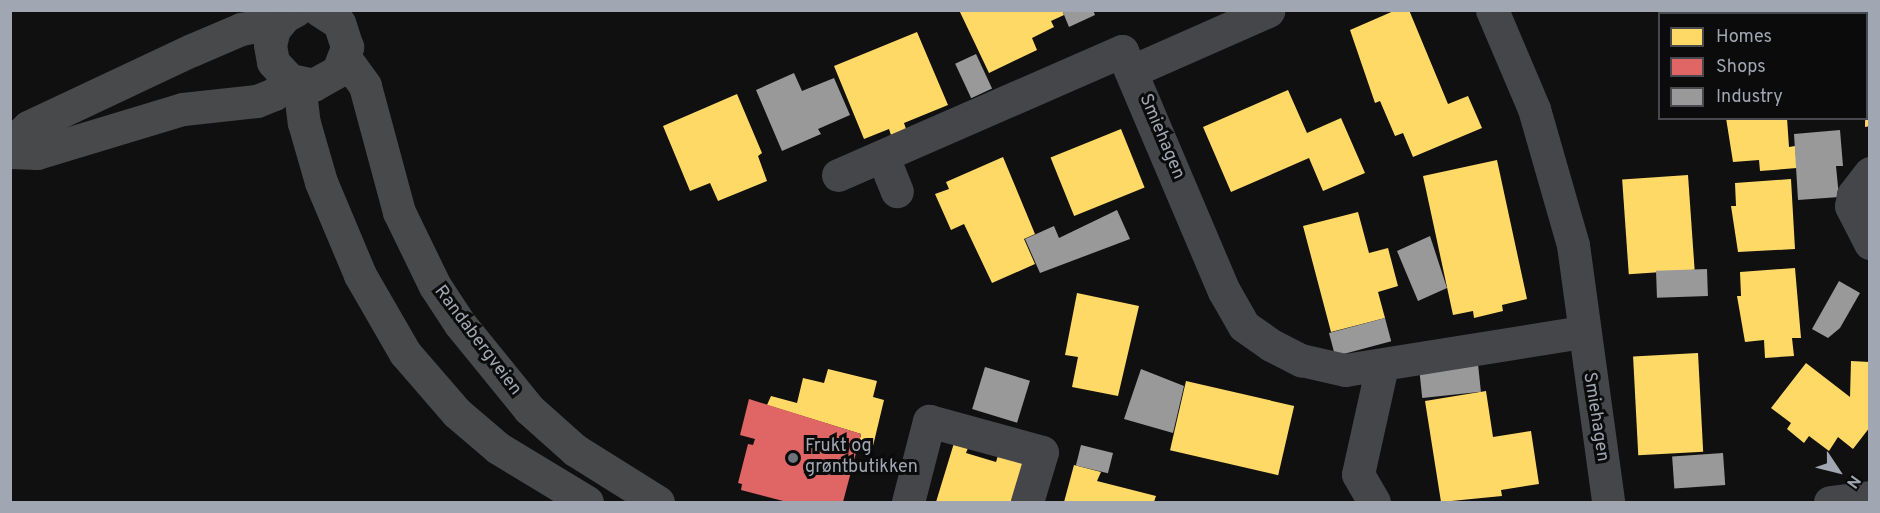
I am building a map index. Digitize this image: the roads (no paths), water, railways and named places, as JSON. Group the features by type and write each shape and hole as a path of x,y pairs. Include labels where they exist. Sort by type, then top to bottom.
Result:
{"main road":[{"name":"Randabergveien","path":"319,10 339,23 350,35 399,212 435,286 460,324 529,409 575,450 658,502"},
{"path":"285,16 270,45 273,62 294,82 307,139 321,182 360,275 405,353 457,413 498,448 586,502"},
{"path":"10,144 28,127 192,50 241,29 285,16"},
{"path":"10,152 37,153 183,109 257,101 294,82 327,80 350,35"}],"street":[{"name":"Smiehagen","path":"1492,10 1534,109 1573,245 1582,332 1608,502"},
{"path":"1132,71 1268,11"},
{"name":"Smiehagen","path":"838,175 1122,51 1224,291 1244,326 1300,360 1345,370 1382,366 1443,351 1582,332"},
{"path":"883,157 897,190"},
{"path":"1869,173 1853,195 1851,206 1869,243"},
{"path":"1374,502 1358,474 1382,366"},
{"path":"908,502 929,421 1042,452 1027,502"},
{"path":"1830,502 1869,497"}],"place":[{"name":"Frukt og grøntbutikken","path":"793,458"}]}
